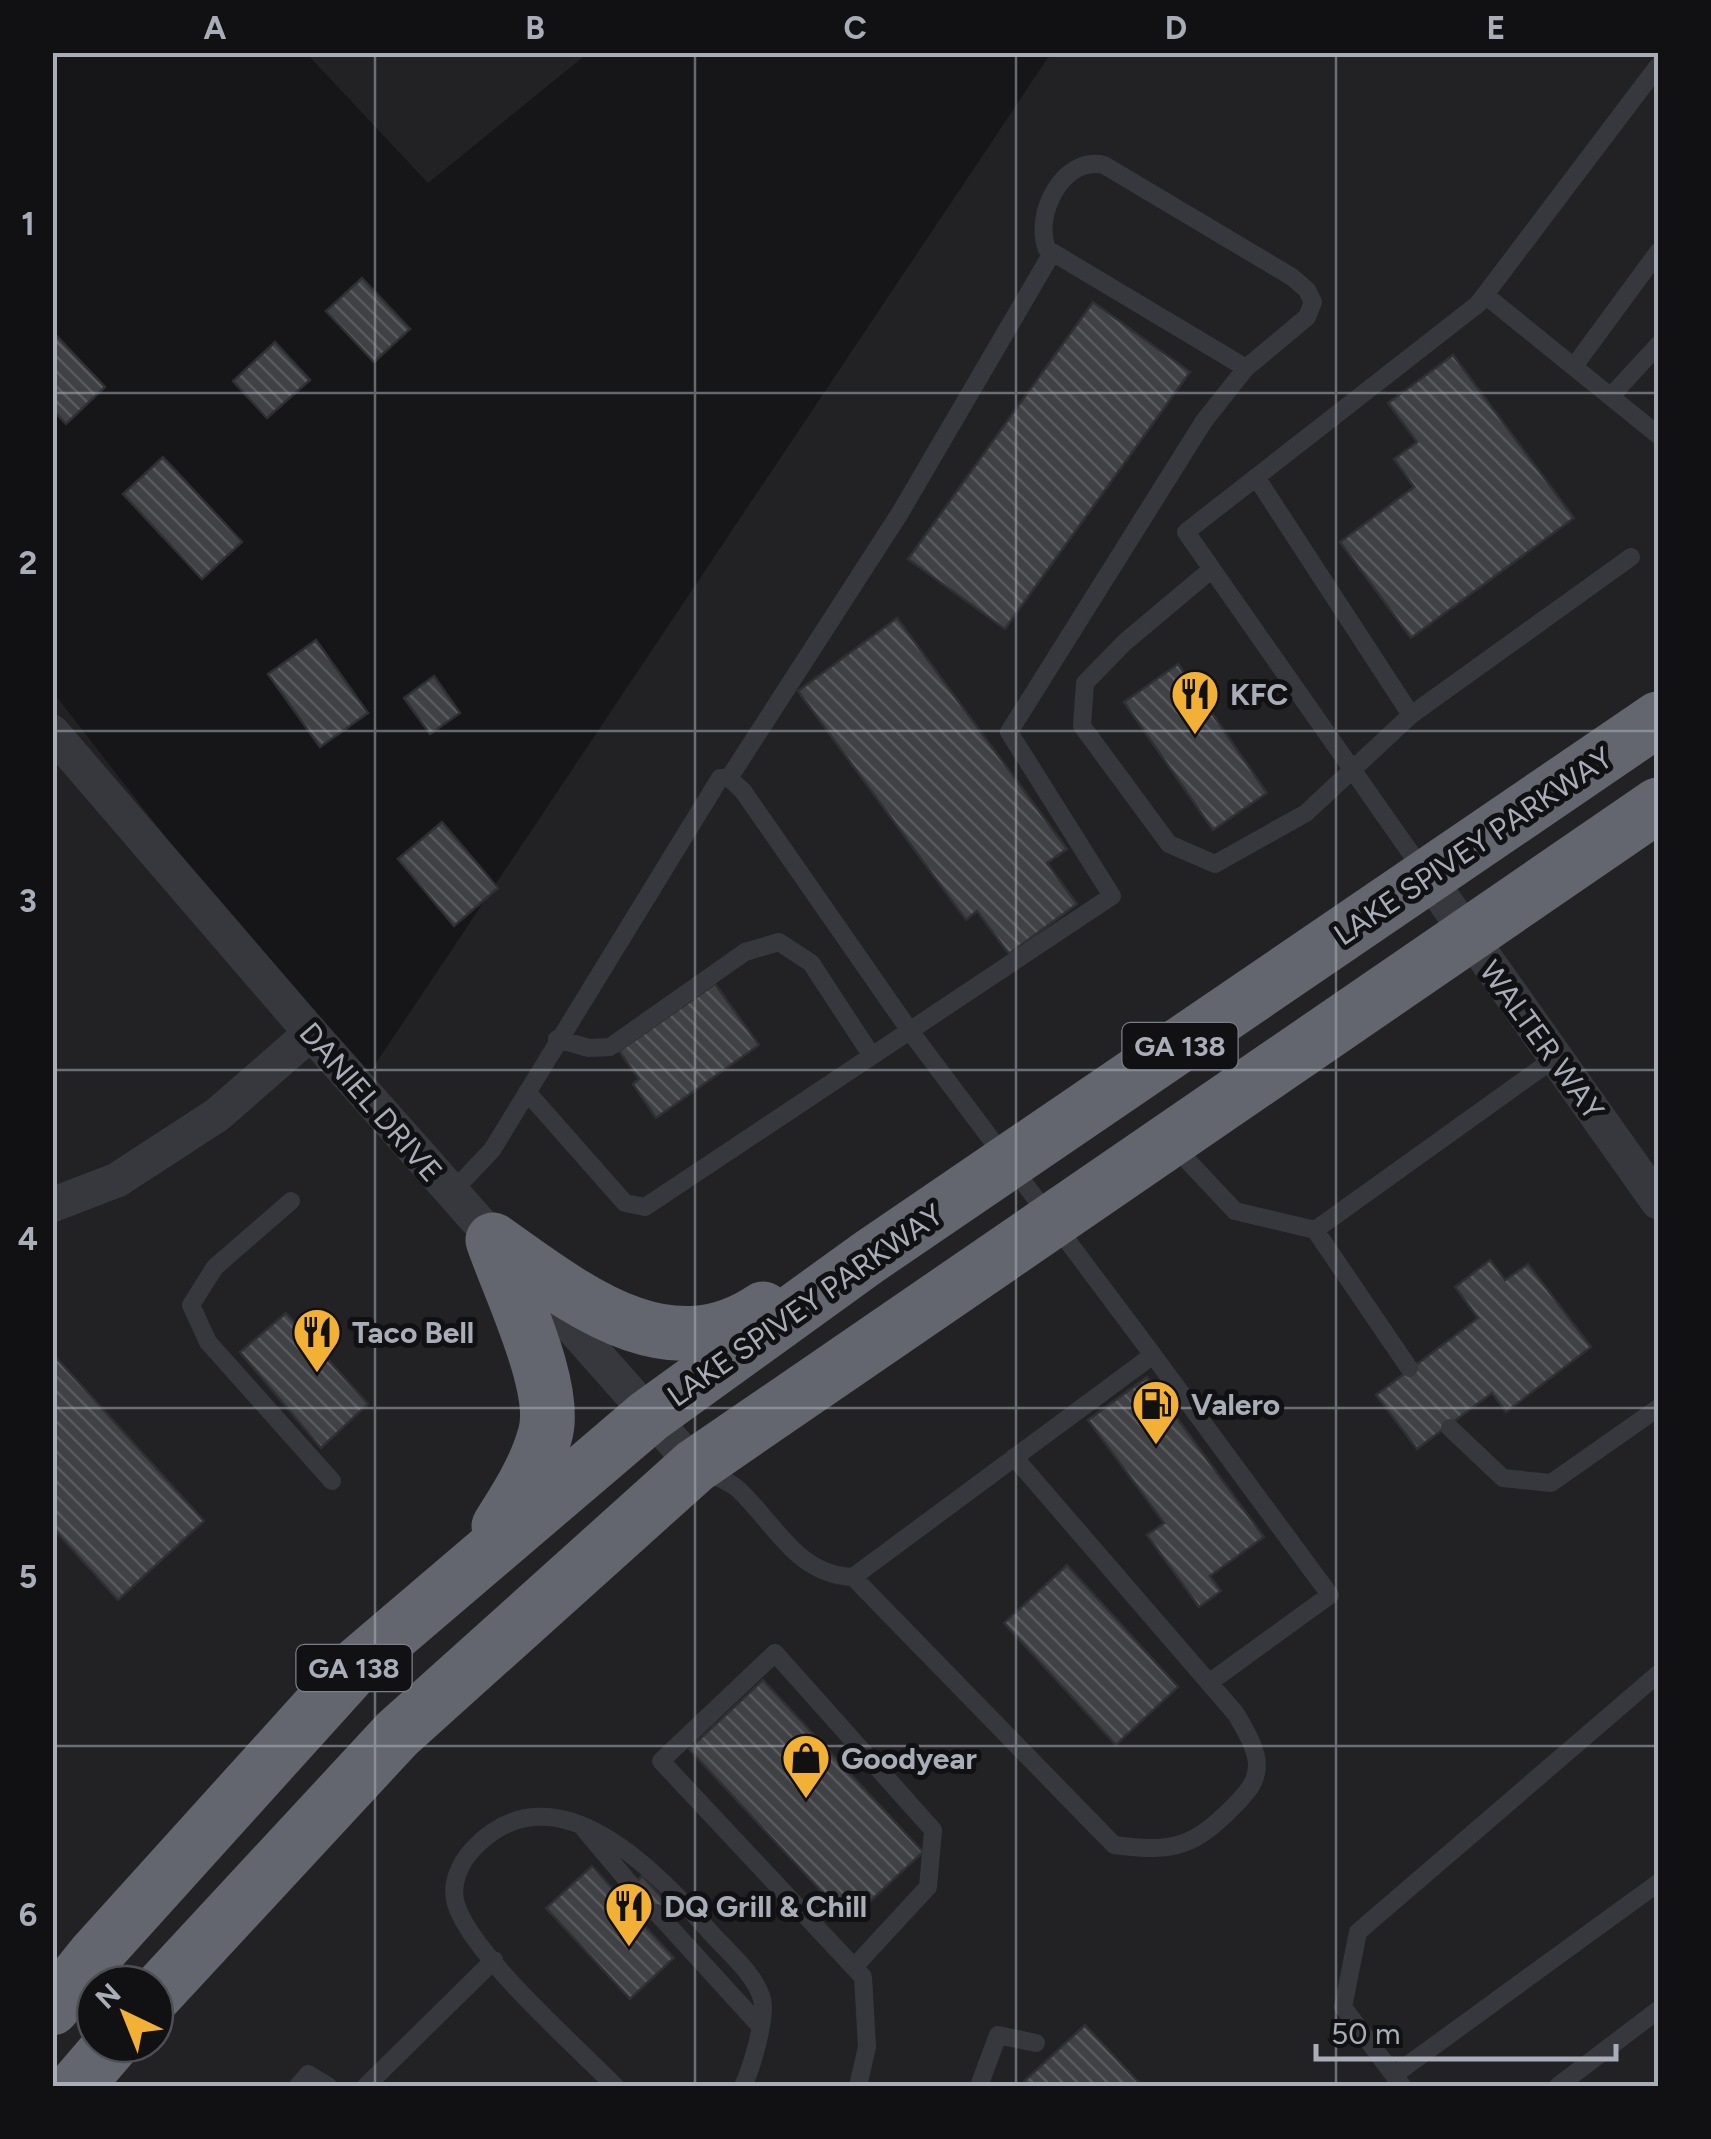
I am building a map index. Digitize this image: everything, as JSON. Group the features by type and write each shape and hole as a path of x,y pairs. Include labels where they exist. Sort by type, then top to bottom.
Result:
{"highway":[{"name":"LAKE SPIVEY PARKWAY","path":"52,2008 356,1666 648,1416 932,1214 1658,719"},
{"name":"GA 138","path":"175,1974 398,1734 695,1466 1658,804"},
{"path":"493,1240 574,1296 630,1325 696,1337 738,1326 838,1260 932,1214"},
{"path":"476,1563 525,1486 547,1432 544,1386 493,1240"}],"street":[{"name":"DANIEL DRIVE","path":"52,732 311,1033 695,1466"},
{"name":"WALTER WAY","path":"1427,876 1658,1202"},
{"path":"52,1204 117,1180 217,1115 311,1033"}],"lane":[{"path":"1427,876 1186,532 1485,294 1658,66"},
{"path":"527,1092 625,1202 646,1207 1112,896 1009,732 1204,420 1246,368 1307,317 1313,302 1307,290 1292,277 1104,165 1090,162 1064,178 1043,218 1041,235 1052,253 1246,368"},
{"path":"1575,365 1658,252"},
{"path":"729,778 900,513 1052,253"},
{"path":"1485,294 1658,435"},
{"path":"1612,394 1658,345"},
{"path":"1256,477 1411,715"},
{"path":"1212,569 1085,683 1082,726 1169,844 1215,864 1306,813 1411,715 1631,557"},
{"path":"452,1193 492,1150 720,778 729,778 744,791 910,1031 1011,1161 1052,1222 1330,1595 1210,1682"},
{"path":"557,1039 589,1048 610,1047 745,952 779,942 811,963 872,1056"},
{"path":"1315,1230 1555,1058"},
{"path":"1169,1140 1234,1212 1315,1230 1409,1368"},
{"path":"291,1201 214,1267 190,1306 208,1342 332,1481"},
{"path":"695,1466 736,1486 811,1567 829,1576 852,1577 1153,1355"},
{"path":"1450,1428 1503,1478 1552,1483 1658,1408"},
{"path":"852,1577 1114,1844 1156,1851 1204,1836 1252,1787 1257,1763 1249,1738 1236,1714 1210,1682 1014,1457"},
{"path":"854,1967 928,1888 933,1830 774,1653 660,1761 863,1977 868,2047 858,2086"},
{"path":"1658,1674 1358,1932 1343,2007 1398,2081 1658,1883"},
{"path":"616,2086 473,1937 456,1906 454,1887 467,1855 480,1841 504,1827 541,1816 565,1818 612,1840 684,1903 756,1984 764,2004 750,2073 742,2086"},
{"path":"582,1826 632,1886"},
{"path":"657,1913 759,2025"},
{"path":"366,2086 494,1960"},
{"path":"1558,2086 1658,2010"},
{"path":"980,2086 998,2035 1036,2043"},
{"path":"298,2086 308,2074 328,2086"}],"shaded area":[{"path":"306,53 588,53 428,183"},
{"path":"1051,53 1658,53 1658,2086 53,2086 52,691 360,1087"}],"building":[{"path":"362,278 410,329 374,362 326,311"},
{"path":"1093,302 1190,372 1005,629 908,559"},
{"path":"52,331 105,387 66,424 52,409"},
{"path":"275,342 310,380 267,418 233,381"},
{"path":"1453,355 1574,518 1411,638 1340,542 1414,487 1394,459 1417,442 1388,403"},
{"path":"163,457 242,542 202,579 123,494"},
{"path":"897,618 1067,849 1047,863 1077,904 1009,954 977,911 966,920 798,691"},
{"path":"316,640 368,713 320,747 268,674"},
{"path":"1178,664 1267,793 1213,830 1124,702"},
{"path":"434,676 460,713 430,734 404,698"},
{"path":"442,822 498,888 454,926 398,859"},
{"path":"715,984 759,1045 656,1118 633,1084 639,1079 619,1051"},
{"path":"1490,1260 1505,1280 1528,1264 1591,1347 1506,1412 1492,1393 1417,1449 1376,1395 1478,1318 1455,1287"},
{"path":"286,1313 368,1404 321,1448 240,1352"},
{"path":"52,1353 204,1521 118,1600 52,1527"},
{"path":"1147,1377 1264,1537 1210,1576 1221,1591 1199,1607 1147,1535 1164,1523 1088,1420"},
{"path":"1067,1565 1178,1687 1116,1745 1004,1623"},
{"name":"Goodyear","path":"763,1680 923,1852 849,1921 689,1749"},
{"path":"592,1866 620,1897 642,1876 667,1903 644,1925 674,1958 630,1999 546,1908"},
{"path":"1085,2025 1142,2086 1019,2086"}],"place":[{"name":"KFC","path":"1195,736"},
{"name":"Taco Bell","path":"317,1374"},
{"name":"Valero","path":"1156,1446"},
{"name":"Goodyear","path":"806,1800"},
{"name":"DQ Grill & Chill","path":"629,1948"}]}
